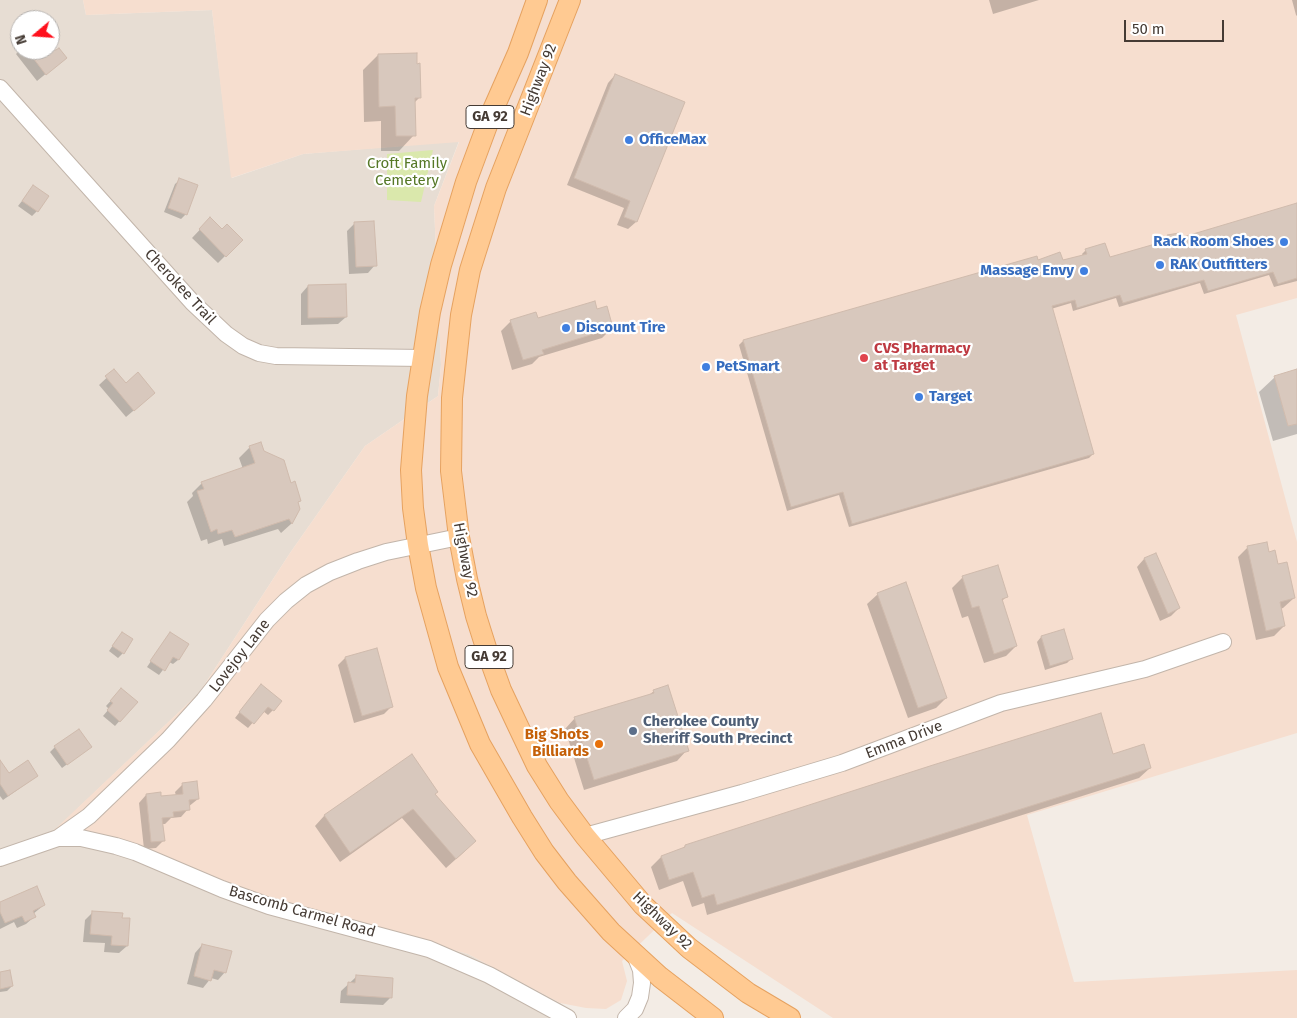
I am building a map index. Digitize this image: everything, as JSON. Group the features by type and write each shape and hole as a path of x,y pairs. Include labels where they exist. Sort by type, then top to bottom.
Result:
{"main road":[{"name":"Highway 92","path":"536,0 518,53 492,112 453,222 434,296 416,396 411,470 413,508 418,545 426,588 448,667 480,744 501,783 544,852 590,910 635,955 667,983 713,1018"},
{"name":"Highway 92","path":"570,0 496,188 470,270 461,315 452,398 451,471 459,538 476,616 501,690 538,766 559,801 585,836 644,905 689,948 748,992 790,1018"}],"street":[{"name":"Cherokee Trail","path":"2,97 193,303 226,334 243,346 259,353 276,356 423,358"},
{"name":"Lovejoy Lane","path":"58,838 88,816 174,733 204,700 267,620 306,585 330,572 372,557 418,545 459,538"},
{"name":"Emma Drive","path":"585,836 742,793 842,763 1001,703 1145,669 1223,642"},
{"name":"Bascomb Carmel Road","path":"0,858 58,838 81,838 116,846 269,906 429,950 489,975 568,1018"},
{"path":"626,1018 635,1009 640,997 641,970 635,955"},
{"path":"698,1018 705,1018"}],"shaded area":[{"path":"0,0 83,0 86,15 212,10 232,178 303,154 459,141 434,206 441,365 438,396 365,446 290,553 199,693 53,832 176,875 468,954 560,1003 577,1018 0,1018"},
{"path":"83,0 1297,0 1297,298 1236,315 1297,542 1297,733 1027,815 1074,982 1297,970 1297,1018 833,1018 672,913 622,961 627,981 621,1000 606,1009 586,1008 560,1003 468,954 176,875 52,832 199,693 290,553 365,446 438,396 441,365 434,206 459,142 303,154 231,178 212,10 86,15"}],"green space":[{"name":"Croft Family Cemetery","path":"433,150 421,202 387,200 387,154"}],"building":[{"path":"60,49 67,58 46,75 35,60 60,60"},
{"path":"417,53 417,64 420,63 421,98 415,98 416,136 396,136 395,106 379,107 378,54"},
{"name":"OfficeMax","path":"615,74 685,102 637,222 624,217 630,201 574,178"},
{"path":"179,178 198,185 187,215 168,208"},
{"path":"33,185 49,196 38,212 22,201"},
{"name":"Target","path":"1297,203 1297,278 1278,284 1273,272 1208,291 1204,280 1123,303 1120,295 1077,308 1075,300 1052,306 1094,454 852,524 843,492 791,507 743,340 1037,256 1038,260 1060,252 1063,260 1087,254 1085,249 1105,243 1110,257 1169,240 1167,235 1179,233 1183,237"},
{"path":"210,217 222,229 227,224 243,240 226,257 199,229"},
{"path":"374,221 377,266 356,267 354,222"},
{"path":"346,284 347,317 308,318 308,285"},
{"path":"595,301 597,309 607,306 613,328 542,350 544,354 523,360 510,320 536,312 538,318"},
{"path":"114,369 126,383 138,372 155,393 134,411 105,376"},
{"path":"1297,369 1297,424 1288,426 1274,376"},
{"path":"261,442 264,451 284,460 291,483 295,481 301,501 298,502 300,509 292,524 289,519 235,537 232,530 218,534 217,529 211,532 197,491 204,489 201,482 255,463 249,446"},
{"path":"1267,542 1269,552 1275,550 1278,564 1287,562 1295,598 1280,602 1285,626 1266,631 1247,546"},
{"path":"1156,553 1180,608 1168,614 1144,558"},
{"path":"998,565 1008,597 1002,599 1017,646 994,654 979,606 972,608 962,576"},
{"path":"906,582 947,698 918,708 877,593"},
{"path":"1064,629 1073,659 1050,666 1041,636"},
{"path":"122,632 133,639 124,654 112,646"},
{"path":"170,632 189,644 179,660 173,657 165,671 150,661"},
{"path":"377,648 393,707 362,716 345,657"},
{"path":"261,684 282,701 274,711 268,707 254,724 239,712"},
{"path":"668,685 689,751 594,780 574,717 654,693 653,690"},
{"path":"121,688 138,702 120,722 107,710 113,703 110,701"},
{"path":"1101,713 1113,754 1144,744 1151,768 717,905 714,894 702,898 693,872 669,880 661,856 685,847 685,845"},
{"path":"79,729 92,747 67,765 54,746"},
{"path":"412,754 438,792 435,794 476,841 456,859 413,809 350,853 324,815"},
{"path":"0,760 9,773 28,760 38,776 8,796 0,784"},
{"path":"197,781 199,799 189,800 190,810 173,812 174,817 162,818 165,841 151,842 146,794 161,792 161,796 183,794 182,783"},
{"path":"37,886 45,905 33,911 36,917 25,922 22,916 5,923 0,912 0,902"},
{"path":"92,911 123,913 122,918 130,918 128,946 111,945 112,936 90,934"},
{"path":"202,944 232,951 226,973 214,970 211,981 194,976"},
{"path":"10,970 13,986 0,989 0,972"},
{"path":"356,975 393,978 392,998 347,995 348,982 355,983"}],"place":[{"name":"OfficeMax","path":"629,140"},
{"name":"Rack Room Shoes","path":"1284,242"},
{"name":"RAK Outfitters","path":"1160,265"},
{"name":"Massage Envy","path":"1084,271"},
{"name":"Discount Tire","path":"566,328"},
{"name":"CVS Pharmacy at Target","path":"864,358"},
{"name":"PetSmart","path":"706,367"},
{"name":"Target","path":"919,397"},
{"name":"Cherokee County Sheriff South Precinct","path":"633,731"},
{"name":"Big Shots Billiards","path":"599,744"}]}
